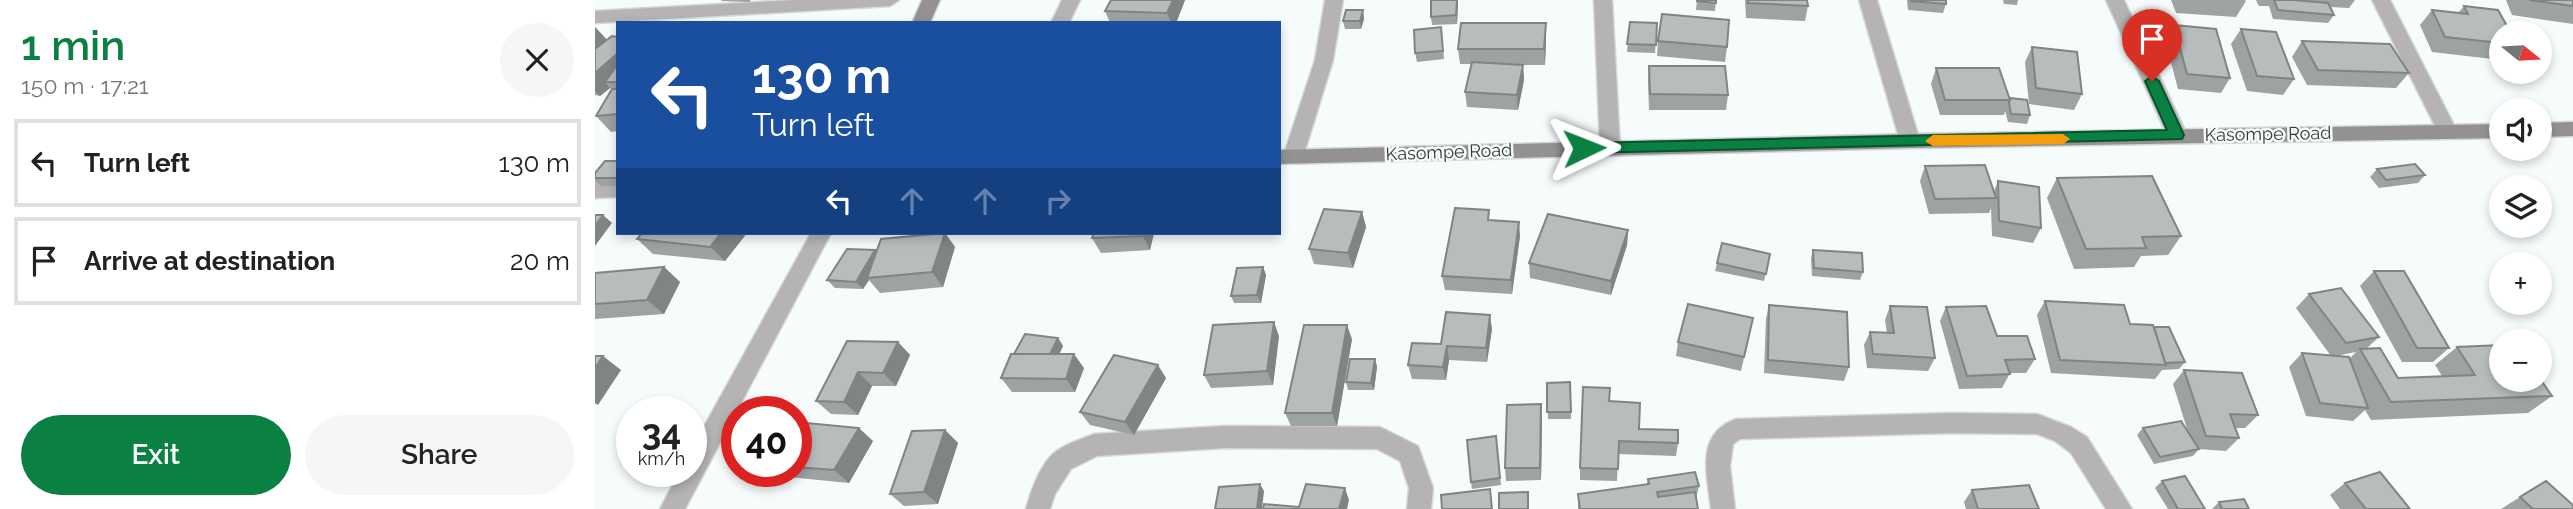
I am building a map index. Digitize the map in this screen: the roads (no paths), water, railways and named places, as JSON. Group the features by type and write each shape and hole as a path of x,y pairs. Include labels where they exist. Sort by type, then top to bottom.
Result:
{"street":[{"path":"595,17 890,0"},
{"path":"922,21 931,0"},
{"path":"1061,21 1071,0"},
{"path":"1286,157 1321,75 1331,34 1333,0"},
{"path":"1603,0 1610,147"},
{"path":"1868,0 1910,141"},
{"path":"2115,0 2177,135"},
{"path":"2382,0 2448,132"},
{"path":"2552,130 2573,129"},
{"name":"Kasompe Road","path":"1286,157 1610,147 2489,131"},
{"path":"595,190 616,189"},
{"path":"672,509 820,235"},
{"path":"1724,509 1718,466 1722,438 1736,429 1951,423 2037,424 2063,434 2079,445 2120,509"},
{"path":"1038,509 1044,491 1062,461 1094,445 1225,437 1380,438 1410,454 1421,488 1419,509"}]}
